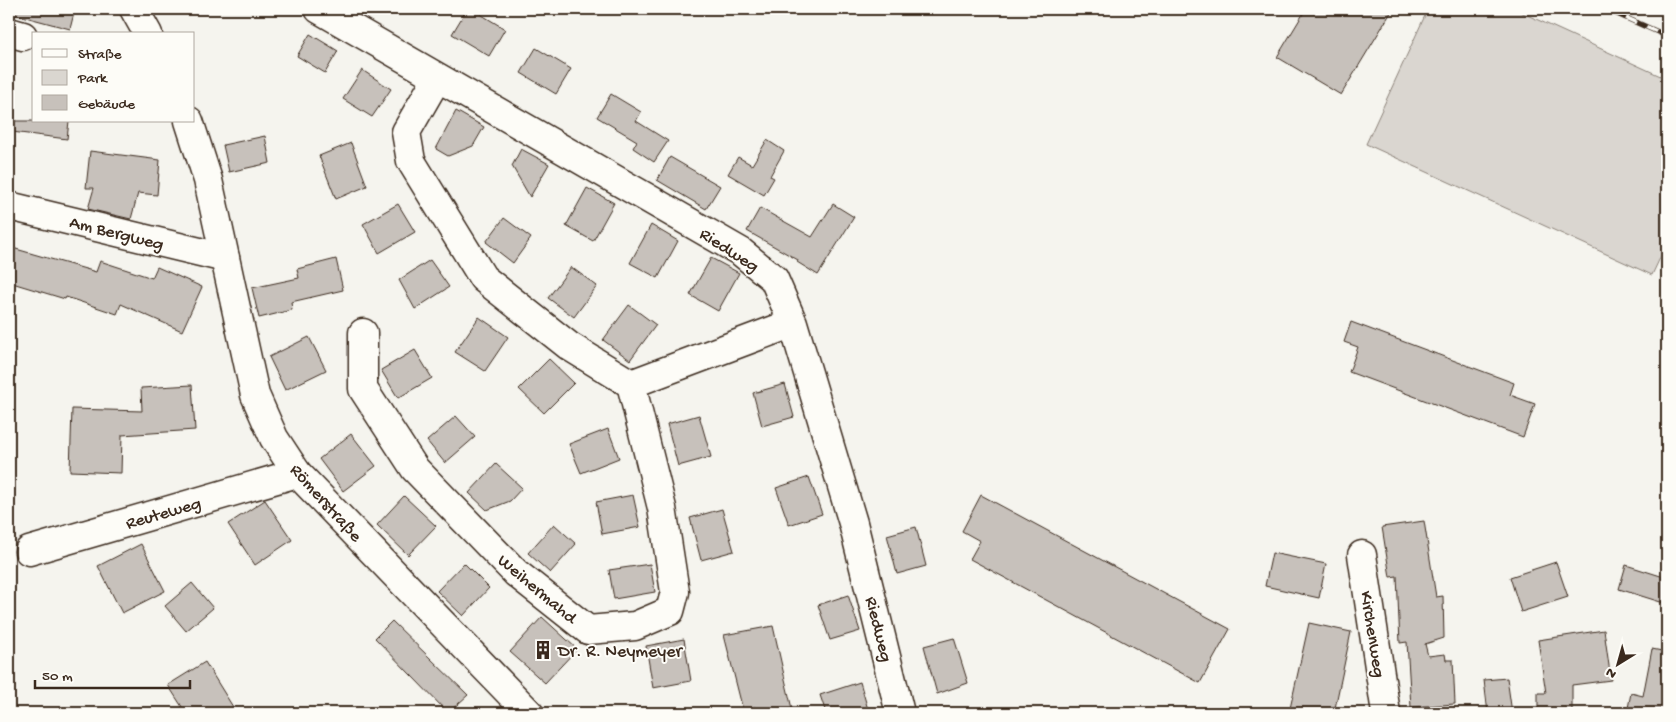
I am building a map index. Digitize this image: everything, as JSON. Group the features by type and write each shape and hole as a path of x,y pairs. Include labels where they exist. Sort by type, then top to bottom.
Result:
{"street":[{"path":"134,9 147,32"},
{"name":"Riedweg","path":"319,9 741,252 774,279 793,323 853,523 900,713"},
{"path":"437,78 406,132 411,160 483,278 569,346 631,384 793,323"},
{"name":"Römerstraße","path":"189,122 208,180 255,394 274,438 297,473 529,713"},
{"name":"Am Bergweg","path":"9,206 225,258"},
{"name":"Weihermahd","path":"363,333 363,388 415,468 516,573 588,630 635,626 670,611 675,592 662,508 631,384"},
{"name":"Reuteweg","path":"29,551 297,473"},
{"name":"Kirchenweg","path":"1362,554 1386,713"}],"green space":[{"path":"1428,9 1514,9 1667,79 1667,243 1652,275 1366,144"}],"building":[{"path":"15,9 75,9 70,29 14,14"},
{"path":"467,9 472,9 505,29 489,56 452,34"},
{"path":"1306,9 1393,9 1341,95 1277,57"},
{"path":"310,34 338,51 325,73 297,56"},
{"path":"536,48 571,69 556,94 521,73"},
{"path":"362,70 391,89 372,117 343,99"},
{"path":"611,94 641,112 636,121 668,141 654,162 633,148 637,141 597,117"},
{"path":"456,111 484,127 473,146 448,156 436,149"},
{"path":"13,121 69,122 67,139 12,132"},
{"path":"265,136 270,163 229,172 223,145"},
{"path":"767,140 784,151 770,176 774,178 764,195 728,174 738,157 752,165"},
{"path":"351,143 367,186 336,199 319,156"},
{"path":"521,149 549,164 530,197 512,166"},
{"path":"90,151 160,160 157,195 138,193 131,219 88,209 94,188 86,188"},
{"path":"670,157 720,186 706,209 657,180"},
{"path":"587,188 614,203 593,241 566,226"},
{"path":"398,204 415,232 379,253 363,224"},
{"path":"833,204 854,217 818,275 797,262 798,260 747,231 760,208 812,237"},
{"path":"504,218 531,238 513,263 486,242"},
{"path":"651,225 678,241 658,278 630,263"},
{"path":"9,247 96,272 100,261 152,278 157,267 202,287 182,331 121,304 117,314 66,297 65,299 9,282"},
{"path":"711,258 739,273 718,311 690,295"},
{"path":"336,259 343,290 291,302 292,310 259,318 252,288 299,278 297,269"},
{"path":"430,260 449,287 415,309 399,280"},
{"path":"571,267 597,286 574,317 548,298"},
{"path":"629,305 656,325 630,360 603,340"},
{"path":"479,317 508,337 485,371 455,352"},
{"path":"1351,322 1514,383 1510,395 1535,404 1523,437 1349,372 1358,347 1344,342"},
{"path":"309,337 326,370 285,390 269,357"},
{"path":"415,350 432,378 398,398 381,370"},
{"path":"549,359 574,383 544,413 519,389"},
{"path":"785,384 794,417 762,426 753,393"},
{"path":"192,385 195,430 122,435 121,473 70,471 72,409 142,411 141,388"},
{"path":"699,415 711,457 678,466 667,424"},
{"path":"456,416 475,437 445,463 427,441"},
{"path":"608,429 619,458 581,473 569,444"},
{"path":"351,434 376,466 343,491 319,459"},
{"path":"496,464 522,488 510,501 487,510 469,493"},
{"path":"809,477 822,514 789,525 776,488"},
{"path":"633,495 640,527 602,534 596,502"},
{"path":"981,495 1230,629 1200,683 970,559 980,541 962,531"},
{"path":"404,496 436,526 408,555 377,525"},
{"path":"265,500 292,540 255,565 228,524"},
{"path":"722,509 734,551 701,560 690,518"},
{"path":"1424,521 1436,597 1443,596 1444,638 1425,644 1428,656 1445,654 1446,660 1453,660 1455,704 1411,707 1407,642 1400,643 1397,576 1390,577 1382,527"},
{"path":"554,524 576,544 550,573 528,553"},
{"path":"916,527 926,566 897,574 887,535"},
{"path":"141,544 165,591 122,613 98,566"},
{"path":"1272,553 1326,564 1319,598 1265,586"},
{"path":"1556,562 1568,597 1521,612 1510,577"},
{"path":"464,563 489,588 463,616 437,591"},
{"path":"650,564 655,592 614,599 609,570"},
{"path":"1626,565 1667,578 1667,604 1619,589"},
{"path":"192,583 213,608 186,631 165,606"},
{"path":"848,595 860,631 830,640 818,605"},
{"name":"Dr. R. Neymeyer","path":"542,617 577,649 545,683 510,652"},
{"path":"392,621 468,695 448,713 375,638"},
{"path":"1309,623 1351,632 1334,713 1289,713"},
{"path":"773,626 793,713 754,713 755,707 743,710 724,635"},
{"path":"1604,630 1611,680 1572,685 1572,713 1538,713 1538,693 1546,693 1538,640"},
{"path":"954,638 968,683 937,694 924,646"},
{"path":"684,639 691,681 653,688 646,646"},
{"path":"1652,649 1667,652 1667,713 1627,713 1631,693 1643,696"},
{"path":"205,662 233,707 223,713 186,713 168,685"},
{"path":"1507,678 1512,713 1488,713 1484,680"},
{"path":"860,682 869,713 826,713 820,695"}],"railway":[{"path":"1606,9 1667,36"}],"place":[{"name":"Dr. R. Neymeyer","path":"543,650"}]}
